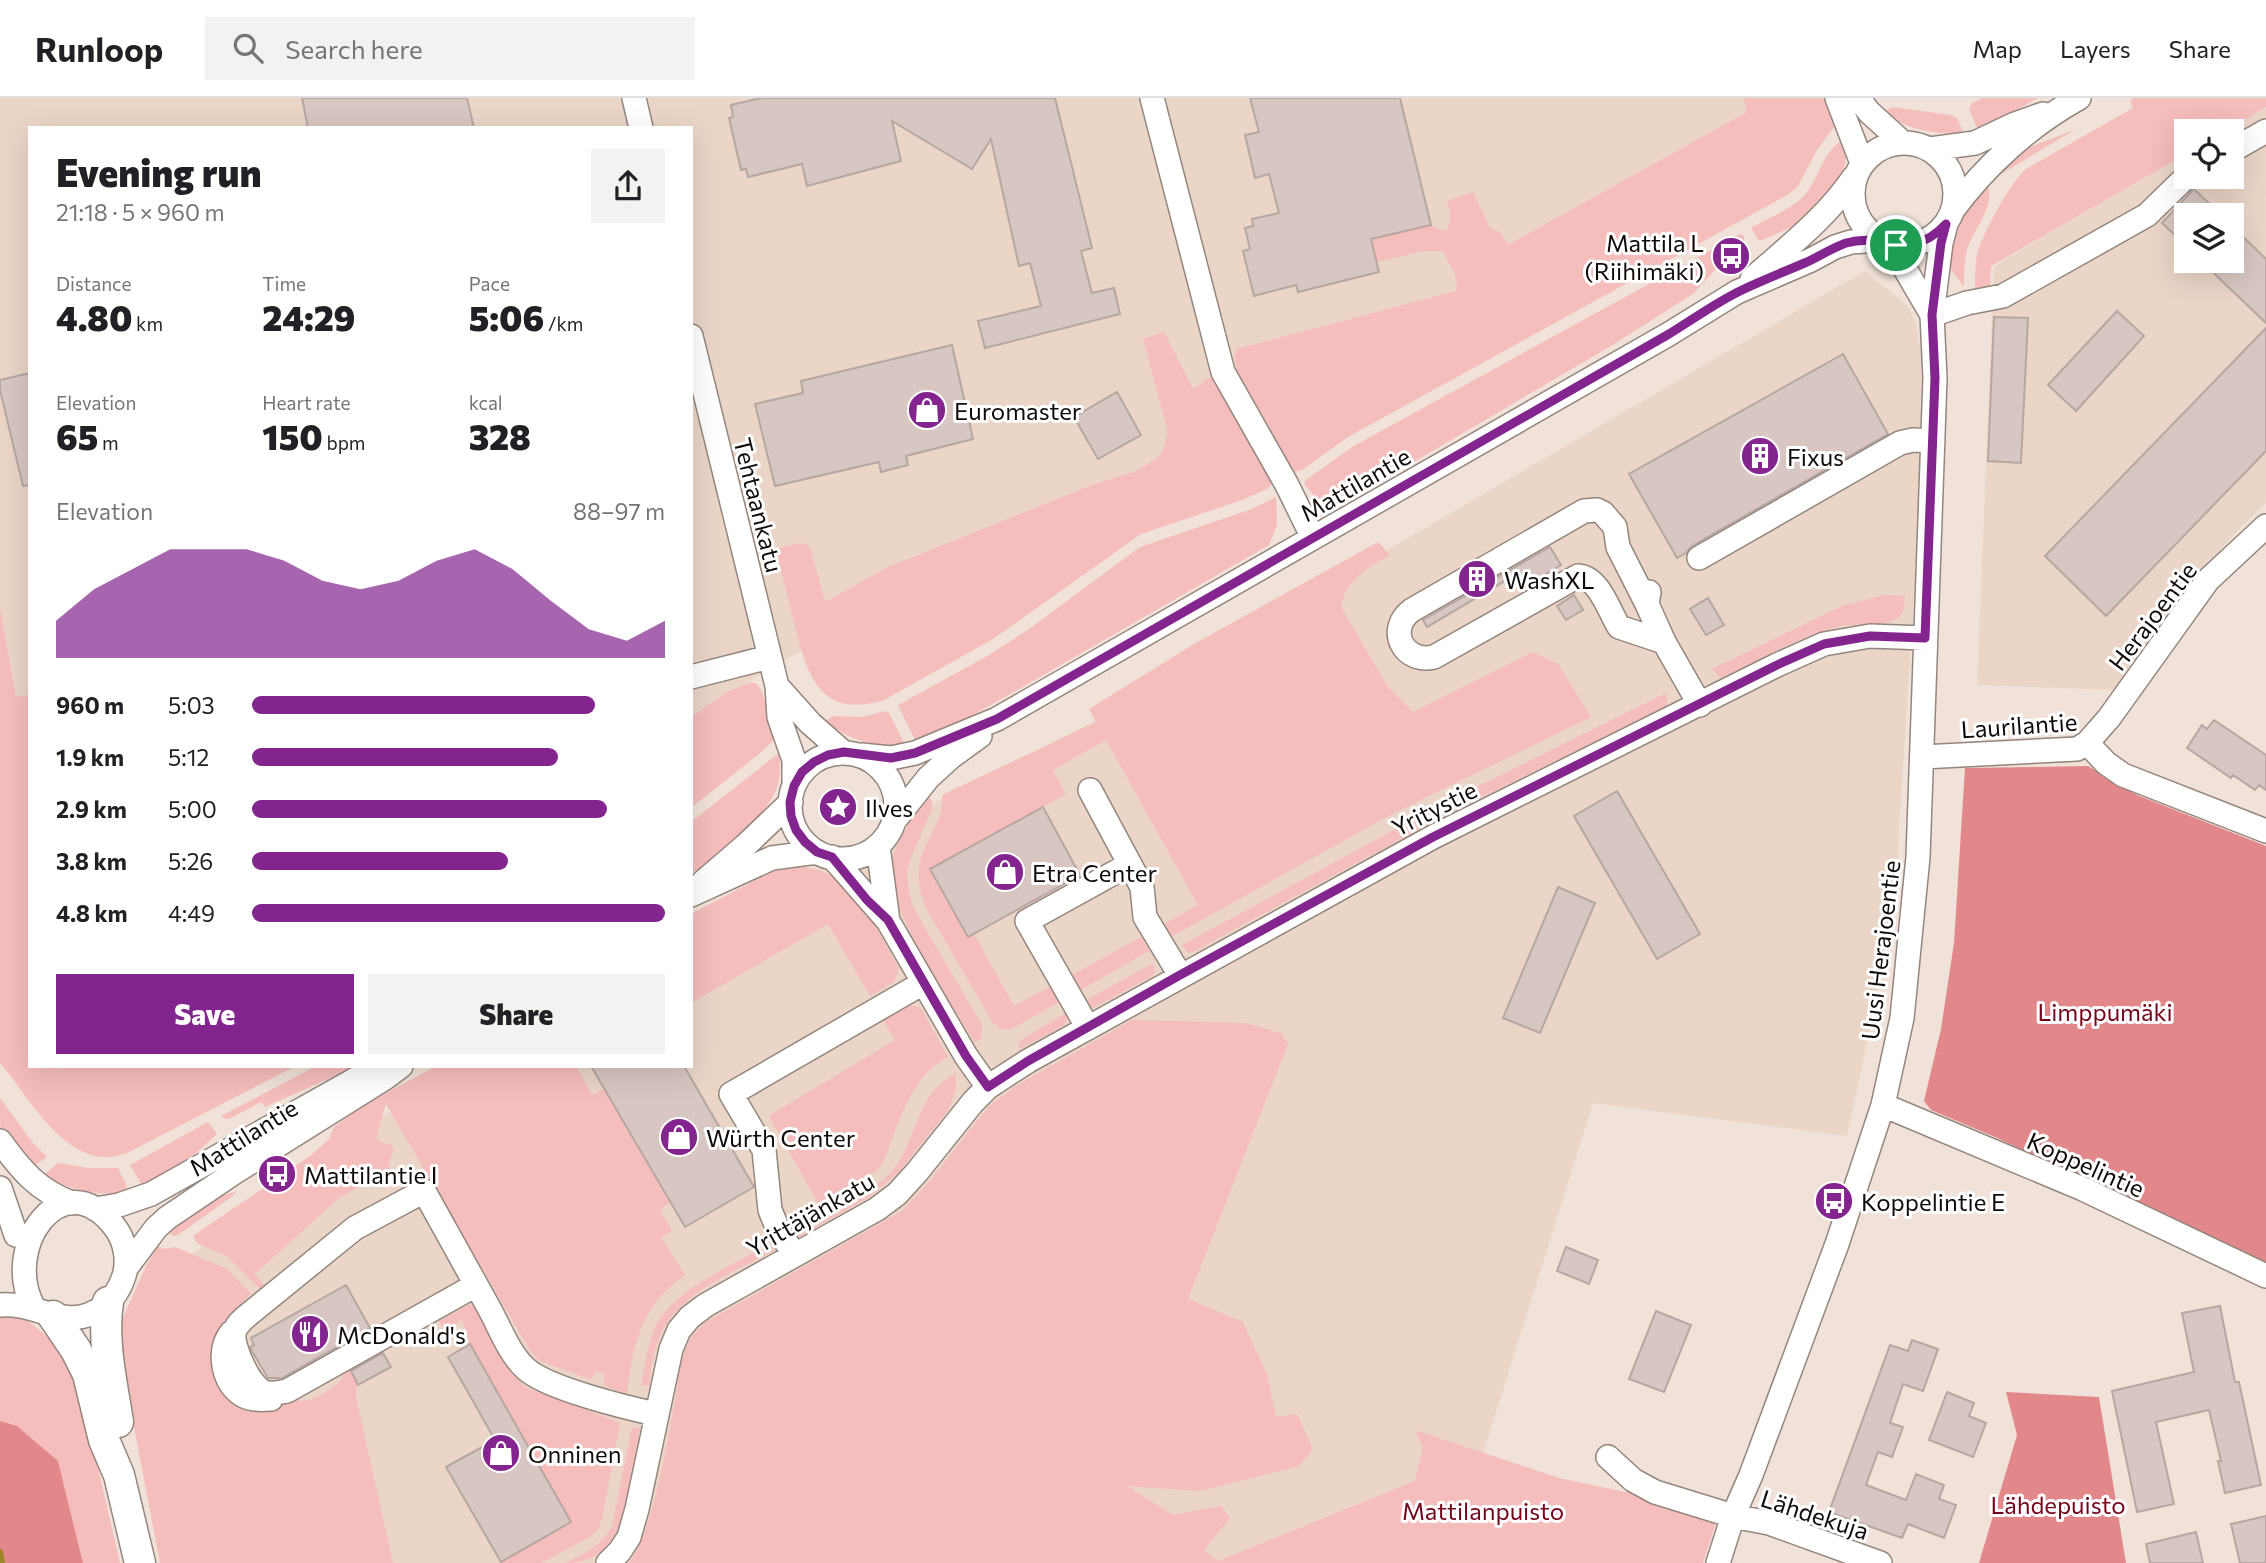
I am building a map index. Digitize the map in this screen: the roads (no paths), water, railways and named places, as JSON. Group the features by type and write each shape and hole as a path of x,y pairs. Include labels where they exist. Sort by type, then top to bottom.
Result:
{"main road":[{"path":"108,1302 106,1345 120,1437 119,1475"},
{"path":"43,1312 76,1350 88,1374 104,1440 119,1475 139,1563"}],"street":[{"path":"634,98 641,126"},
{"path":"1152,98 1223,372 1287,485 1313,538"},
{"path":"1837,98 1858,169"},
{"path":"1858,98 1902,142"},
{"path":"1930,149 1975,143 2071,102"},
{"path":"1949,217 1955,197 1954,183 1941,158 1930,149 1902,142 1887,145 1873,152 1858,169 1852,191 1853,206 1859,220 1869,232 1885,242 1910,245 1924,241 1936,234 1949,217 1987,166 2071,102"},
{"path":"2244,144 2266,131"},
{"name":"Mattilantie","path":"1737,292 1825,214 1858,169"},
{"path":"1932,315 1967,303 2003,296 2147,215 2174,189"},
{"name":"Uusi Herajoentie","path":"1718,1563 1733,1516 1751,1475 1837,1244 1883,1105 1902,1018 1918,857 1935,378 1932,315 1941,243 1949,217"},
{"name":"Mattilantie","path":"852,754 891,758 915,753 997,719 1657,341 1737,292 1845,244 1885,242"},
{"name":"Uusi Herajoentie","path":"1885,242 1932,315"},
{"name":"Tehtaankatu","path":"693,344 777,686 779,717 794,760 792,794"},
{"path":"1699,558 1900,443 1913,440 1933,441"},
{"path":"1664,642 1619,627 1593,582 1584,576 1572,578 1434,657 1418,658 1405,650 1401,644 1399,628 1406,615 1584,511 1603,513 1615,527 1618,547 1645,590 1664,642 1700,705"},
{"name":"Herajoentie","path":"2087,743 2109,718 2208,580 2266,526"},
{"name":"Yritystie","path":"988,1087 1180,975 1433,837 1824,644 1870,636 1925,638"},
{"path":"693,676 769,657"},
{"name":"Tehtaankatu","path":"777,686 810,723 852,754"},
{"name":"Mattilantie","path":"894,821 928,778 997,719"},
{"name":"Laurilantie","path":"1922,757 2077,749 2087,743 2106,763 2123,775 2266,831"},
{"path":"693,891 746,845 792,794 802,772 814,762 828,755 852,754 877,764 889,778 895,791 897,806 894,821 888,835 864,855 848,859 825,854 772,858 693,892"},
{"path":"1090,790 1142,887 1144,917 1180,975"},
{"path":"792,794 791,816 796,830 805,842 825,854 888,920 966,1056 988,1087"},
{"path":"878,846 888,920"},
{"path":"1088,1028 1027,920 1130,864"},
{"path":"795,1255 779,1232 770,1209 764,1150 731,1094 923,983"},
{"name":"Mattilantie","path":"95,1209 119,1205 151,1194 375,1068"},
{"name":"Mattilantie","path":"125,1268 167,1218 235,1172 386,1079 399,1068"},
{"name":"Yrittäjänkatu","path":"608,1563 620,1551 629,1536 671,1349 679,1330 690,1317 729,1291 877,1209 897,1194 988,1087"},
{"name":"Koppelintie","path":"1883,1105 2083,1189 2266,1276"},
{"path":"0,1141 27,1177 57,1198 95,1209 107,1217 122,1240 126,1253 120,1286 108,1302 88,1315 77,1318 0,1305"},
{"path":"0,1188 10,1265 17,1289 43,1312"},
{"path":"476,1285 271,1399 258,1400 237,1391 227,1374 223,1355 227,1338 237,1325 355,1228 424,1191 525,1369 556,1385 630,1409 656,1414"},
{"path":"9,1249 33,1214 58,1203 72,1203"},
{"name":"Lähdekuja","path":"1608,1457 1633,1480 1655,1492 1733,1516 1769,1523 1880,1563"}],"waterway":[{"path":"0,1552 2,1563"}],"place":[{"name":"Mattila L (Riihimäki)","path":"1731,256"},
{"name":"Euromaster","path":"927,410"},
{"name":"Fixus","path":"1760,456"},
{"name":"WashXL","path":"1477,579"},
{"name":"Ilves","path":"838,807"},
{"name":"Etra Center","path":"1005,872"},
{"name":"Würth Center","path":"679,1137"},
{"name":"Mattilantie I","path":"277,1174"},
{"name":"Koppelintie E","path":"1834,1201"},
{"name":"McDonald's","path":"310,1334"},
{"name":"Onninen","path":"501,1453"}],"park label":[{"name":"Limppumäki","path":"2105,1011"},
{"name":"Lähdepuisto","path":"2058,1504"},
{"name":"Mattilanpuisto","path":"1483,1510"}]}
